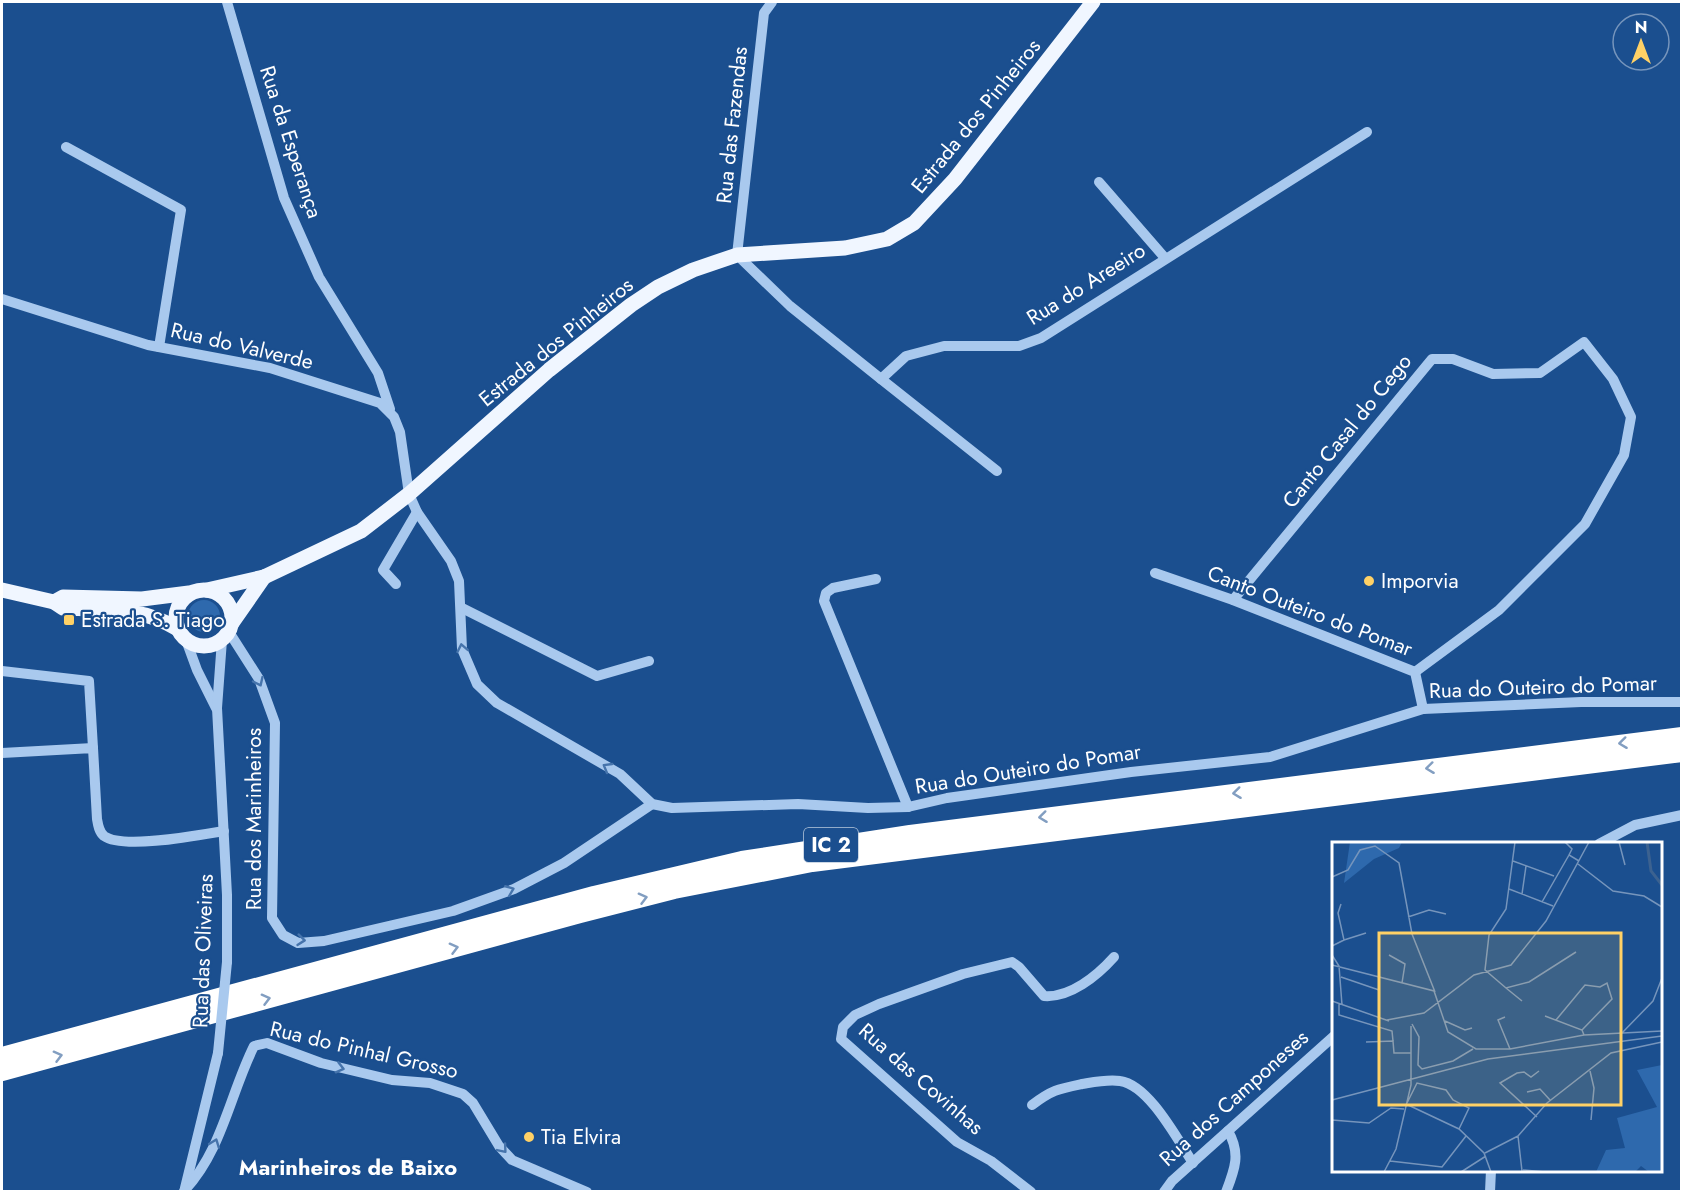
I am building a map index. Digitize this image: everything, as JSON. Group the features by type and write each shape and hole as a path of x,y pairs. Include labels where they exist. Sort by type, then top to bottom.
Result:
{"highway":[{"name":"IC 2","path":"2,1056 594,895 742,860 910,834 1682,736"},
{"name":"IC 2","path":"2,1072 580,914 674,890 754,873 934,846 1682,753"}],"main road":[{"name":"Estrada dos Pinheiros","path":"207,590 264,577 342,542 409,495 549,370 631,305 693,270 737,255 844,248 887,239 906,229 955,179 1093,2"},
{"path":"2,590 54,602 63,608 142,612 155,615 204,646 227,632 264,577"},
{"path":"54,602 63,597 142,599 207,590 216,592 229,605 227,632"},
{"path":"182,634 176,613 178,605 189,594"}],"street":[{"name":"Rua da Esperança","path":"227,2 284,198 319,277 378,373 384,398 394,417"},
{"name":"Rua das Fazendas","path":"737,255 764,13 772,2"},
{"name":"Rua do Areeiro","path":"881,379 906,356 944,346 1019,346 1041,338 1367,132"},
{"path":"66,147 181,210 159,347"},
{"path":"1099,182 1165,258"},
{"path":"737,255 790,306 997,471"},
{"name":"Rua do Valverde","path":"2,299 159,347 270,368 380,403 394,417"},
{"name":"Canto Casal do Cego","path":"1233,600 1432,359 1453,358 1493,374 1540,373 1584,342 1613,379 1631,417 1624,455 1585,524 1499,610 1415,672"},
{"path":"394,417 400,432 409,495 417,512 450,561 459,581 462,608 460,623 465,662 487,694 497,704 620,774 652,804"},
{"path":"396,584 383,570 417,512"},
{"name":"Canto Outeiro do Pomar","path":"1155,573 1233,600 1415,672 1424,709"},
{"path":"876,579 833,588 826,594 824,601 908,807"},
{"path":"462,608 597,676 649,661"},
{"name":"Rua das Oliveiras","path":"184,1191 218,1053 227,962 224,831 217,708 227,632"},
{"name":"Rua dos Marinheiros","path":"227,632 258,679 275,723 273,918 283,935 298,943 324,940 453,911 513,889 564,863 652,804"},
{"path":"182,634 197,670 217,708"},
{"path":"2,671 89,681 97,819 104,836 130,842 224,831"},
{"name":"Rua do Outeiro do Pomar","path":"652,804 672,808 798,804 868,808 908,807 946,798 1131,772 1270,757 1424,709 1581,702 1681,701"},
{"path":"2,753 93,748"},
{"path":"1601,842 1635,825 1682,815"},
{"name":"Rua das Covinhas","path":"1031,1191 991,1161 957,1142 841,1039 843,1026 855,1015 879,1004 963,974 1012,962 1044,996 1054,997 1086,982 1114,957"},
{"name":"Rua dos Camponeses","path":"1164,1191 1332,1038"},
{"name":"Rua do Pinhal Grosso","path":"184,1191 196,1178 211,1155 254,1046 267,1043 321,1063 392,1080 430,1083 463,1094 473,1102 499,1146 512,1160 587,1191"},
{"path":"1032,1105 1050,1091 1097,1082 1120,1081 1136,1087 1149,1099 1193,1163"},
{"path":"1226,1191 1237,1160 1236,1145 1228,1131"},
{"path":"1490,1191 1491,1172"}],"shaded area":[{"path":"204,600 216,604 220,616 216,628 204,632 192,628 188,616 192,604"}],"place":[{"name":"Imporvia","path":"1369,581"},
{"name":"Estrada S. Tiago","path":"69,620"},
{"name":"Tia Elvira","path":"529,1137"}],"district":[{"name":"Marinheiros de Baixo","path":"348,1167"}]}
